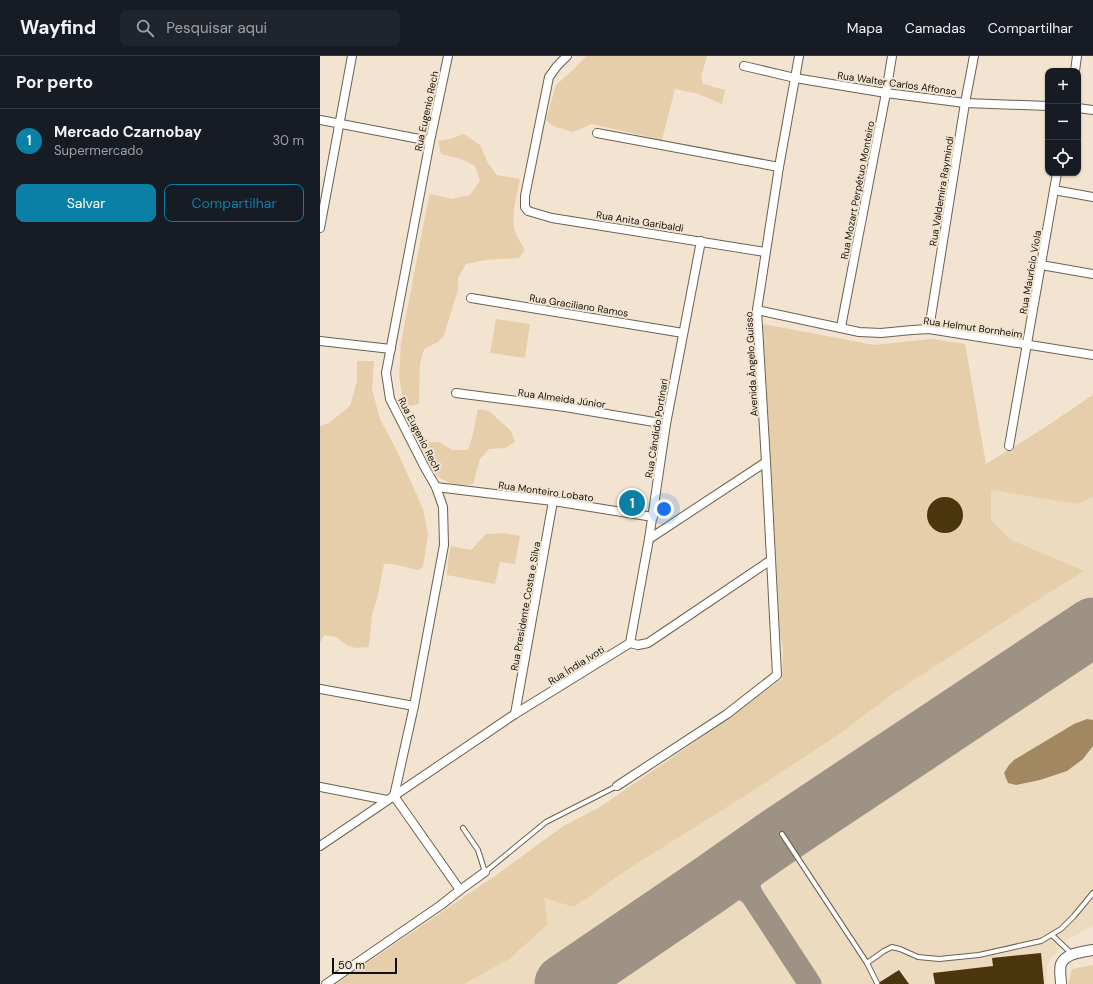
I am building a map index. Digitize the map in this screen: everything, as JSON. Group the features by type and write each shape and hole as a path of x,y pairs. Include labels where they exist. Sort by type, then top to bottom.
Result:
{"street":[{"path":"320,228 352,56"},
{"name":"Rua Eugenio Rech","path":"391,798 414,706 444,545 443,508 436,487 390,399 386,373 430,141 448,56"},
{"name":"Rua Anita Garibaldi","path":"567,56 549,76 525,196 525,207 528,211 552,218 766,252"},
{"name":"Avenida Ângelo Guisso","path":"617,786 727,714 777,675 772,560 757,310 779,167 799,56"},
{"name":"Rua Mozart Perpétuo Monteiro","path":"841,327 892,56"},
{"name":"Rua Valdemira Raymindi","path":"929,329 965,103 974,56"},
{"path":"1075,68 1077,56"},
{"name":"Rua Walter Carlos Affonso","path":"744,66 796,78 886,93 965,103 1045,106"},
{"path":"1081,108 1093,110"},
{"path":"320,120 430,141"},
{"path":"597,133 779,167"},
{"name":"Rua Maurício Viola","path":"1009,446 1056,176"},
{"path":"1054,190 1093,197"},
{"name":"Rua Cândido Portinari","path":"630,643 653,517 666,424 701,241"},
{"path":"1041,265 1093,274"},
{"name":"Rua Graciliano Ramos","path":"471,298 683,333"},
{"name":"Rua Helmut Bornheim","path":"757,310 859,332 881,333 929,329 1093,355"},
{"path":"320,341 391,349"},
{"name":"Rua Almeida Júnior","path":"456,393 565,407 666,424"},
{"path":"649,539 766,462"},
{"name":"Rua Monteiro Lobato","path":"436,487 554,501 653,517"},
{"name":"Rua Presidente Costa e Silva","path":"515,714 554,501"},
{"name":"Rua Índia Ivoti","path":"320,846 515,714 630,643 638,644 648,642 772,560"},
{"path":"320,689 414,706"},
{"path":"320,787 391,798 460,890"},
{"path":"326,984 441,905 485,872"},
{"path":"1061,984 1061,964 1067,957 1093,950"}],"lane":[{"path":"463,828 478,850 485,872 546,822 617,786"},
{"path":"782,834 867,963 877,983"},
{"path":"867,963 892,947 900,948 918,957 940,959 979,955 1041,941 1052,936 1061,929 1093,893"},
{"path":"1052,936 1073,955"}],"shaded area":[{"path":"586,56 707,56 701,77 703,84 725,90 722,104 699,94 675,89 662,140 592,124 573,132 553,126 546,120 556,85"},
{"path":"464,134 480,145 488,163 497,175 520,179 515,203 514,227 518,239 525,250 519,258 486,260 466,264 458,278 458,290 444,335 438,342 424,349 420,364 419,404 404,406 399,376 401,343 430,194 453,199 470,195 480,181 475,166 461,159 441,154 438,141"},
{"path":"496,319 530,324 525,358 490,353"},
{"path":"763,324 874,345 932,339 965,344 986,464 1041,430 1093,395 1093,925 1056,947 1058,950 1051,958 1047,966 1047,984 336,984 495,876 562,827 600,807 692,744 782,679 783,649 780,635"},
{"path":"763,324 874,345 932,339 965,344 986,464 1041,430 1093,395 1093,497 1077,504 991,490 991,520 1011,540 1084,571 894,693 838,735 628,869 574,907 544,898 548,924 509,959 464,984 336,984 495,876 562,827 600,807 692,744 782,679 783,649 780,635"},
{"path":"357,361 374,361 372,389 380,419 397,451 423,509 428,534 423,567 418,570 397,565 384,564 378,595 372,615 369,647 356,648 348,646 336,637 324,635 320,643 320,426 329,423 350,406 357,381"},
{"path":"478,409 489,411 511,431 515,442 505,448 489,449 480,459 473,484 462,486 450,483 440,478 432,470 424,448 429,442 439,442 452,450 468,450"},
{"path":"504,533 520,536 515,564 500,562 495,584 447,575 451,546 471,550 486,534"},
{"path":"1087,719 1093,720 1093,746 1083,759 1067,771 1040,780 1016,785 1008,783 1004,773 1014,760 1074,724"},
{"path":"1093,965 1093,984 1068,984 1072,969"}],"building":[{"path":"948,497 958,502 962,508 962,522 958,528 952,532 942,533 932,528 928,522 927,512 932,502 938,498"},
{"path":"1041,953 1044,984 935,984 933,973 993,966 992,958"},
{"path":"899,970 909,984 880,984 880,982"}],"taxiway":[{"path":"760,849 749,870 748,881 751,894 810,984"},
{"path":"705,888 729,884 739,887 751,894"}],"runway":[{"path":"564,984 782,834 1093,627"}],"place":[{"name":"Mercado Czarnobay","path":"632,503"}]}
